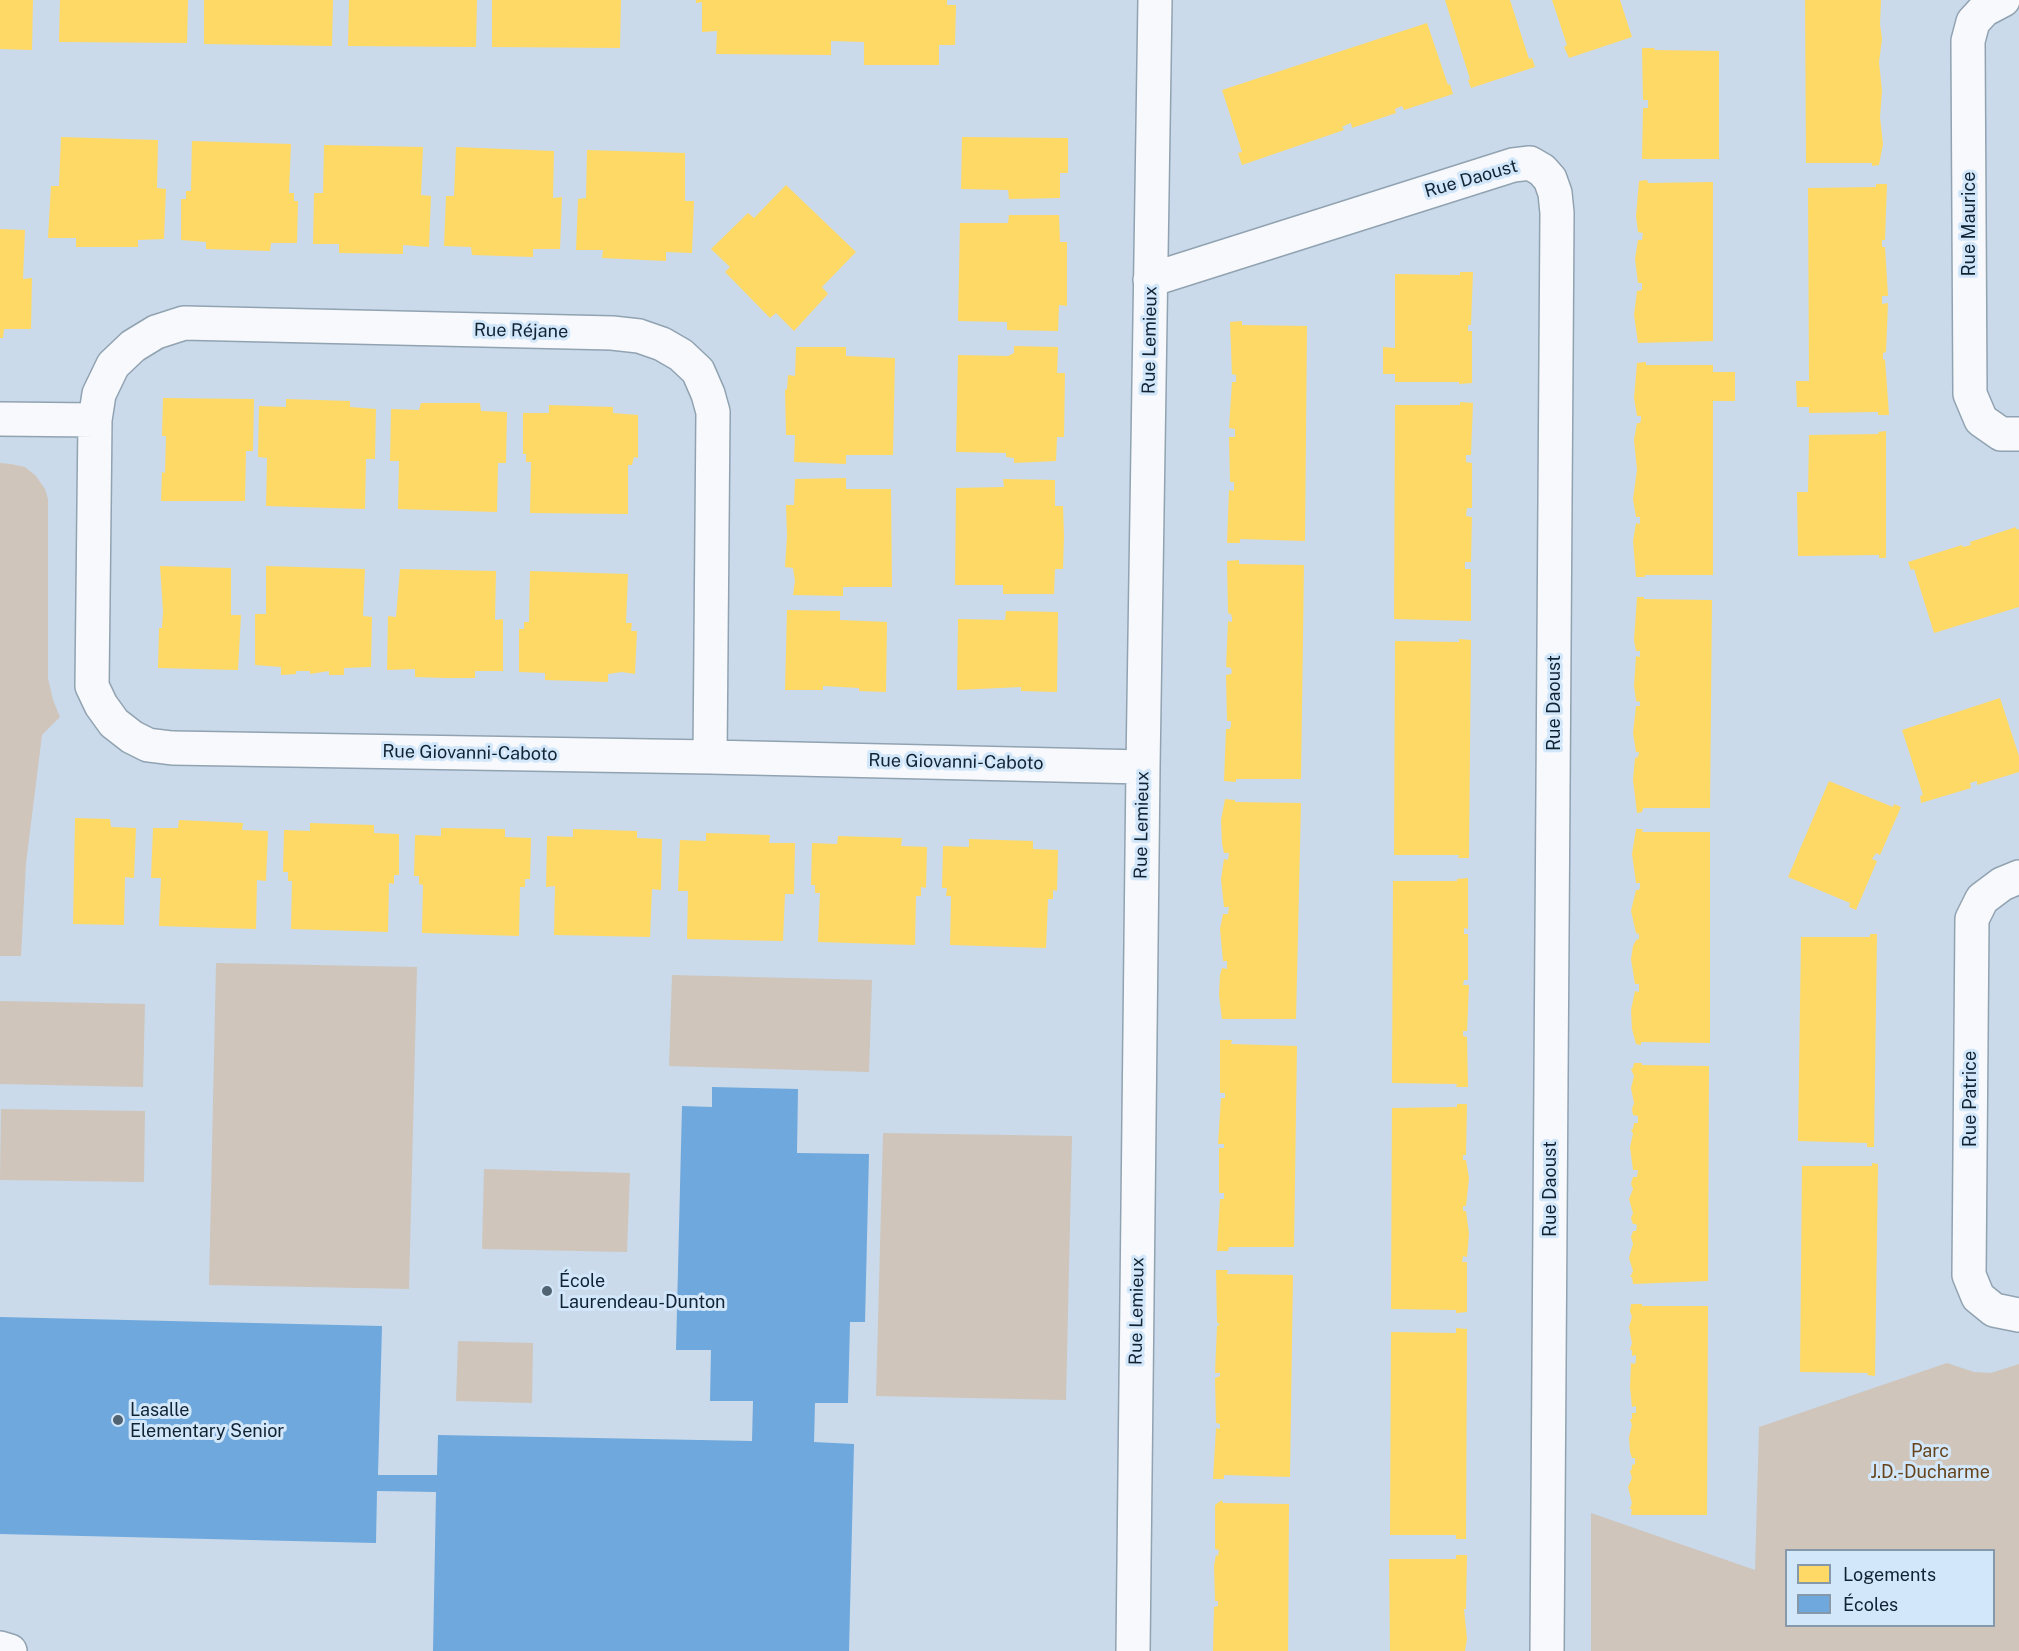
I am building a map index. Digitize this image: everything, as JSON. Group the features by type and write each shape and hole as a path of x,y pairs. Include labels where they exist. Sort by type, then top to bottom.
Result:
{"street":[{"name":"Rue Lemieux","path":"1132,1651 1155,0"},
{"name":"Rue Maurice","path":"2003,0 1984,10 1973,22 1968,41 1970,394 1981,420 2001,434 2019,434"},
{"name":"Rue Daoust","path":"1150,280 1514,165 1530,163 1542,170 1550,179 1555,193 1557,225 1547,1651"},
{"name":"Rue Réjane","path":"95,420 99,394 113,365 133,346 156,332 184,323 612,333 639,336 681,355 698,371 713,412 710,757"},
{"path":"0,419 95,420"},
{"name":"Rue Giovanni-Caboto","path":"95,420 92,686 101,705 114,723 132,737 148,745 172,748 1143,767"},
{"name":"Rue Patrice","path":"2019,877 2002,884 1982,899 1972,919 1969,1275 1978,1298 1994,1310 2019,1315"},
{"path":"0,1648 10,1651"}],"green space":[{"path":"0,463 25,467 36,476 45,489 48,499 48,678 60,717 42,735 26,863 21,956 0,956"},
{"path":"216,963 417,967 409,1289 209,1285"},
{"path":"672,975 872,980 869,1072 669,1066"},
{"path":"0,1001 145,1004 143,1087 0,1084"},
{"path":"1,1109 145,1111 144,1182 0,1180"},
{"path":"883,1133 1072,1136 1066,1400 876,1396"},
{"path":"484,1169 630,1173 627,1252 482,1249"},
{"path":"458,1341 533,1343 532,1403 456,1401"},
{"name":"Parc J.D.-Ducharme","path":"1947,1363 1974,1372 1991,1373 2019,1364 2019,1651 1591,1651 1591,1513 1755,1570 1759,1427"}],"building: Logements":[{"path":"0,0 33,0 32,50 0,49"},
{"path":"60,0 188,0 187,43 59,42"},
{"path":"204,0 333,0 332,46 204,44"},
{"path":"349,0 477,0 476,47 348,46"},
{"path":"492,0 621,0 620,48 492,47"},
{"path":"696,0 947,0 947,5 956,5 955,45 939,45 939,65 864,65 864,42 831,41 831,55 716,54 717,31 702,32 702,2 696,3"},
{"path":"1445,0 1510,0 1529,59 1532,58 1535,67 1471,88"},
{"path":"1552,0 1620,0 1632,37 1569,58"},
{"path":"1805,0 1881,0 1882,39 1879,62 1883,144 1879,165 1872,166 1872,163 1806,163"},
{"path":"1427,23 1453,94 1404,110 1402,106 1395,109 1396,113 1352,128 1351,123 1342,127 1344,130 1242,165 1238,153 1242,152 1222,90"},
{"path":"1642,48 1719,51 1719,159 1642,159 1643,108 1648,108 1648,100 1643,100"},
{"path":"61,137 158,140 157,188 166,189 164,239 138,240 138,247 76,247 76,238 48,238 51,186 59,186"},
{"path":"962,137 1068,138 1068,173 1060,173 1060,198 1009,199 1008,190 961,189"},
{"path":"192,141 291,144 289,193 294,193 294,201 298,201 297,243 271,243 270,251 206,249 206,242 181,240 181,199 186,199 186,191 191,191"},
{"path":"324,145 423,147 421,195 431,196 429,247 403,245 403,254 339,253 339,244 313,244 314,193 323,193"},
{"path":"456,147 554,151 553,198 562,197 560,249 533,249 533,257 472,255 471,247 444,246 446,196 454,196"},
{"path":"587,150 685,153 685,201 694,201 692,253 666,252 666,261 602,258 603,250 576,250 578,199 586,198"},
{"path":"1647,180 1648,183 1713,182 1713,341 1638,343 1634,315 1637,291 1642,290 1642,283 1638,283 1635,259 1638,240 1642,240 1643,233 1638,232 1636,216 1639,181"},
{"path":"1876,184 1887,184 1885,240 1882,240 1882,247 1885,247 1888,296 1882,296 1882,304 1888,303 1886,352 1883,353 1883,360 1885,359 1889,415 1878,415 1878,412 1809,413 1809,407 1797,407 1796,381 1809,381 1808,188 1876,187"},
{"path":"786,185 856,252 822,287 828,294 794,331 776,313 770,318 725,272 730,267 711,249 748,213 754,218"},
{"path":"1009,215 1059,215 1060,242 1067,242 1067,306 1059,305 1058,331 1007,330 1007,322 958,321 960,223 1008,223"},
{"path":"0,229 25,230 23,279 32,278 31,329 4,329 3,338 0,338"},
{"path":"1460,272 1473,272 1471,325 1468,325 1468,331 1472,331 1472,383 1395,382 1395,374 1383,374 1383,347 1395,348 1395,274 1460,275"},
{"path":"1242,321 1242,325 1307,326 1305,541 1240,539 1240,543 1227,543 1229,490 1234,491 1234,482 1230,482 1229,437 1235,437 1235,429 1229,428 1232,382 1236,382 1236,375 1232,374 1230,322"},
{"path":"1014,346 1058,347 1057,373 1065,373 1064,437 1057,437 1056,461 1014,463 1014,458 1006,457 1006,453 956,452 958,355 1008,356 1014,353"},
{"path":"796,347 846,347 846,356 895,358 893,455 846,455 846,464 794,462 795,435 786,435 785,390 788,375 795,376"},
{"path":"1646,362 1646,365 1713,365 1713,372 1735,372 1735,401 1713,401 1713,575 1636,577 1633,541 1636,523 1640,524 1640,517 1636,517 1633,499 1637,470 1634,440 1637,423 1640,423 1641,416 1637,416 1634,398 1637,363"},
{"path":"163,398 254,399 253,451 246,451 245,501 161,501 162,472 165,473 166,436 162,436"},
{"path":"286,399 350,401 350,407 376,409 375,459 366,459 365,509 266,506 267,458 258,457 259,406 286,407"},
{"path":"1460,402 1473,403 1471,455 1466,455 1466,462 1472,463 1472,508 1467,508 1466,516 1472,517 1471,562 1465,562 1465,569 1471,569 1471,621 1394,619 1395,405 1460,405"},
{"path":"421,403 480,403 481,411 507,412 506,463 498,463 497,512 398,509 399,461 390,461 391,409 419,410"},
{"path":"549,405 613,407 613,413 638,415 638,458 634,457 632,465 628,465 628,514 530,513 531,462 526,462 526,454 523,454 523,413 549,413"},
{"path":"1886,431 1886,558 1879,558 1879,555 1798,556 1797,492 1808,492 1809,435 1879,434 1878,432"},
{"path":"846,478 846,489 891,489 892,587 843,587 843,596 793,595 795,581 793,568 785,567 786,505 794,505 795,479"},
{"path":"1003,479 1055,480 1055,506 1063,506 1064,536 1063,569 1055,569 1054,594 1003,594 1003,585 955,585 956,488 1004,487"},
{"path":"2016,527 2017,530 2019,529 2019,607 1934,633 1914,569 1911,570 1908,562 1962,545 1963,547 1971,545 1970,542"},
{"path":"1239,560 1239,564 1304,565 1301,779 1224,781 1226,729 1230,729 1231,725 1231,721 1227,721 1226,675 1232,672 1231,668 1226,667 1228,621 1232,622 1231,614 1228,613 1227,561"},
{"path":"160,566 231,568 231,615 241,615 238,670 158,668 159,628 162,628 163,611"},
{"path":"266,566 365,569 363,616 372,617 371,667 344,668 344,675 329,675 329,671 310,674 310,671 296,671 296,674 281,675 281,667 255,665 255,614 266,614"},
{"path":"400,569 496,571 495,620 503,619 503,671 475,671 475,678 446,678 415,677 415,669 387,670 388,616 396,617"},
{"path":"530,571 628,574 626,623 632,623 631,631 637,631 635,674 622,672 608,674 608,682 545,680 545,673 519,672 519,629 524,629 524,622 529,622"},
{"path":"1637,597 1712,600 1710,808 1643,808 1642,812 1637,813 1633,780 1635,758 1638,757 1639,752 1636,752 1633,733 1636,706 1640,706 1640,702 1636,701 1634,686 1636,656 1640,657 1640,651 1636,651 1634,640"},
{"path":"787,610 840,611 840,620 887,622 886,692 823,686 823,690 785,690"},
{"path":"1006,611 1058,612 1057,692 1021,691 1021,687 957,690 958,619 1005,620"},
{"path":"1459,639 1471,640 1469,858 1458,858 1459,855 1394,855 1395,641 1459,642"},
{"path":"2000,698 2019,756 2019,772 1977,785 1977,781 1970,783 1971,788 1921,803 1920,796 1923,795 1902,730"},
{"path":"1829,781 1893,807 1894,804 1901,807 1880,855 1876,853 1872,859 1877,861 1856,910 1849,907 1850,903 1788,877"},
{"path":"1225,799 1235,800 1235,802 1301,803 1296,1019 1222,1019 1219,995 1220,975 1222,968 1227,969 1227,961 1223,961 1220,929 1223,914 1228,914 1229,907 1224,907 1221,879 1224,859 1228,860 1229,853 1224,853 1222,843 1221,820"},
{"path":"75,818 110,819 111,827 136,828 134,878 125,877 124,925 73,924"},
{"path":"179,820 243,823 242,830 268,831 266,881 257,880 256,929 159,926 161,878 151,878 153,828 178,828"},
{"path":"310,823 374,825 374,833 399,834 399,875 394,875 394,884 389,883 388,932 291,929 292,881 288,881 288,872 283,872 284,830 310,831"},
{"path":"441,828 505,829 505,837 531,838 530,879 525,879 525,887 520,887 519,936 422,933 423,885 419,884 419,876 414,876 415,835 441,836"},
{"path":"573,829 637,831 637,838 662,839 661,890 652,889 650,937 554,935 555,886 546,887 547,836 573,837"},
{"path":"1636,829 1643,829 1642,832 1710,832 1710,1043 1641,1042 1641,1045 1636,1044 1631,1010 1635,991 1639,992 1639,984 1635,984 1631,959 1633,946 1639,939 1639,934 1636,933 1631,911 1636,890 1640,887 1640,883 1636,883 1632,854"},
{"path":"706,833 770,835 769,843 795,843 794,894 785,894 783,941 687,939 688,891 678,891 680,840 706,841"},
{"path":"838,836 902,838 901,846 927,847 926,888 921,887 921,896 916,896 915,945 818,942 820,893 815,893 815,885 811,885 812,843 837,844"},
{"path":"969,839 1033,841 1033,849 1058,850 1057,891 1053,890 1053,899 1048,899 1046,948 950,945 951,896 946,896 947,888 942,888 943,846 969,847"},
{"path":"1468,878 1468,929 1464,928 1464,934 1468,934 1468,980 1464,980 1463,985 1469,985 1467,1031 1463,1031 1463,1036 1467,1037 1468,1087 1456,1087 1457,1084 1392,1083 1393,881 1457,881 1457,879"},
{"path":"1870,934 1877,934 1874,1147 1867,1147 1867,1143 1798,1141 1801,937 1870,937"},
{"path":"1220,1040 1232,1040 1231,1044 1297,1046 1294,1247 1229,1247 1228,1251 1217,1251 1220,1199 1224,1199 1224,1193 1219,1193 1219,1148 1224,1148 1224,1144 1218,1144 1221,1098 1225,1098 1225,1093 1220,1093"},
{"path":"1634,1063 1709,1066 1708,1281 1633,1284 1632,1277 1630,1277 1633,1271 1629,1258 1633,1244 1631,1237 1637,1226 1633,1224 1631,1218 1633,1213 1629,1199 1633,1189 1631,1184 1633,1177 1637,1177 1638,1170 1633,1170 1630,1147 1633,1134 1631,1129 1634,1123 1638,1123 1638,1116 1633,1115 1632,1109 1634,1103 1631,1088 1634,1076 1631,1069"},
{"path":"1457,1104 1467,1104 1466,1155 1463,1155 1463,1160 1466,1160 1469,1178 1466,1206 1463,1206 1463,1211 1466,1211 1469,1234 1467,1257 1463,1256 1462,1262 1467,1262 1467,1312 1391,1309 1392,1108 1457,1107"},
{"path":"1872,1163 1878,1164 1875,1376 1867,1375 1868,1373 1800,1372 1802,1166 1872,1166"},
{"path":"1216,1270 1228,1270 1227,1274 1293,1275 1290,1477 1224,1475 1224,1479 1213,1479 1216,1428 1220,1429 1220,1424 1216,1423 1215,1378 1220,1376 1220,1373 1215,1373 1217,1326 1220,1325 1217,1322"},
{"path":"1631,1304 1708,1306 1707,1515 1631,1515 1632,1503 1628,1487 1632,1478 1630,1471 1632,1465 1635,1464 1635,1458 1632,1458 1630,1452 1629,1437 1632,1425 1630,1419 1632,1419 1632,1413 1636,1413 1636,1406 1632,1407 1630,1387 1631,1363 1635,1364 1636,1355 1632,1356 1632,1350 1630,1350 1632,1343 1629,1327 1632,1317"},
{"path":"1456,1328 1467,1329 1466,1539 1456,1539 1456,1535 1390,1535 1391,1332 1456,1333"},
{"path":"1222,1500 1223,1503 1289,1504 1288,1651 1213,1651 1214,1607 1218,1606 1218,1601 1215,1601 1214,1566 1219,1550 1215,1549 1215,1505"},
{"path":"1456,1555 1467,1555 1466,1609 1464,1609 1467,1639 1465,1651 1390,1651 1389,1559 1456,1559"}],"building: Écoles":[{"path":"712,1087 798,1089 797,1153 869,1154 865,1322 850,1322 848,1403 815,1403 814,1442 854,1444 849,1651 433,1651 436,1492 377,1491 376,1543 0,1534 0,1317 382,1326 378,1475 437,1475 438,1435 752,1441 753,1401 710,1401 711,1350 676,1350 682,1106 712,1107"}],"place":[{"name":"École Laurendeau-Dunton","path":"547,1291"},
{"name":"Lasalle Elementary Senior","path":"118,1420"}]}
